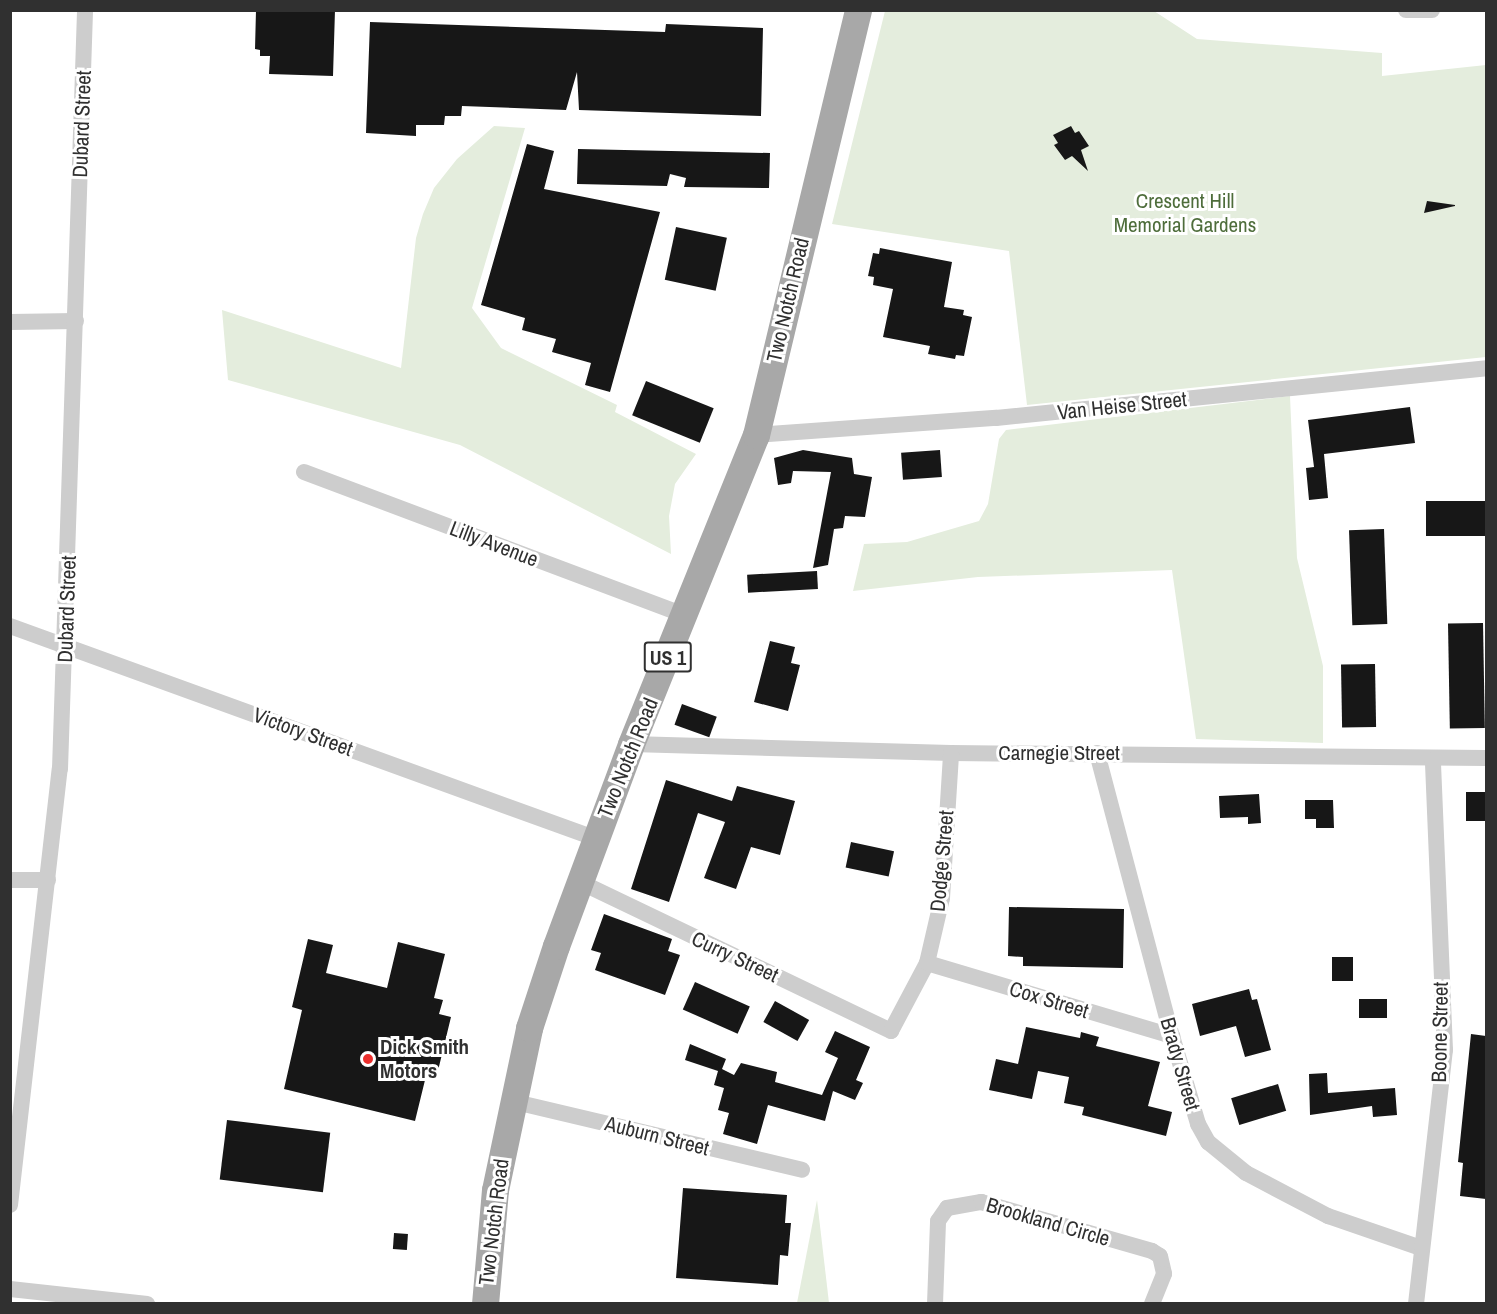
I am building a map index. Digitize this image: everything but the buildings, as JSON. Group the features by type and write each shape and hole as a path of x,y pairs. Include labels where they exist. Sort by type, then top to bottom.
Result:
{"main road":[{"name":"Two Notch Road","path":"485,1304 495,1190 512,1101 540,991 631,744 756,435 858,10"}],"street":[{"name":"Dubard Street","path":"10,1206 60,769 66,646 85,10"},
{"path":"1406,10 1432,10"},
{"path":"10,322 76,321"},
{"name":"Van Heise Street","path":"756,435 996,418 1486,368"},
{"name":"Lilly Avenue","path":"304,472 685,615"},
{"name":"Victory Street","path":"10,626 597,839"},
{"name":"Carnegie Street","path":"631,744 951,753 1097,753 1433,760 1486,758"},
{"name":"Dodge Street","path":"891,1031 927,963 942,898 951,753"},
{"name":"Brady Street","path":"1097,753 1172,1036 1198,1124 1208,1142 1246,1173 1328,1216 1420,1248"},
{"name":"Boone Street","path":"1416,1304 1420,1248 1445,1050 1433,760"},
{"path":"10,880 48,880"},
{"name":"Curry Street","path":"580,882 891,1031"},
{"name":"Cox Street","path":"927,963 1172,1036"},
{"name":"Auburn Street","path":"512,1101 802,1170"},
{"name":"Brookland Circle","path":"935,1304 938,1221 947,1208 981,1202 1152,1251 1160,1257 1164,1274 1152,1304"},
{"path":"10,1289 147,1304"}],"green space":[{"name":"Crescent Hill Memorial Gardens","path":"885,11 1154,11 1197,39 1382,53 1382,76 1486,65 1486,357 1027,405 1009,251 832,224"},
{"path":"494,126 525,128 472,308 501,348 617,405 615,412 696,454 675,484 669,516 671,554 460,445 228,380 222,310 401,368 416,238 423,214 434,188 457,159"},
{"path":"1290,396 1297,558 1323,666 1323,743 1196,739 1172,570 978,577 853,591 864,544 907,542 979,521 988,504 999,439 1006,430"},
{"path":"817,1200 829,1303 797,1303"}],"place":[{"name":"Dick Smith Motors","path":"368,1059"}]}
